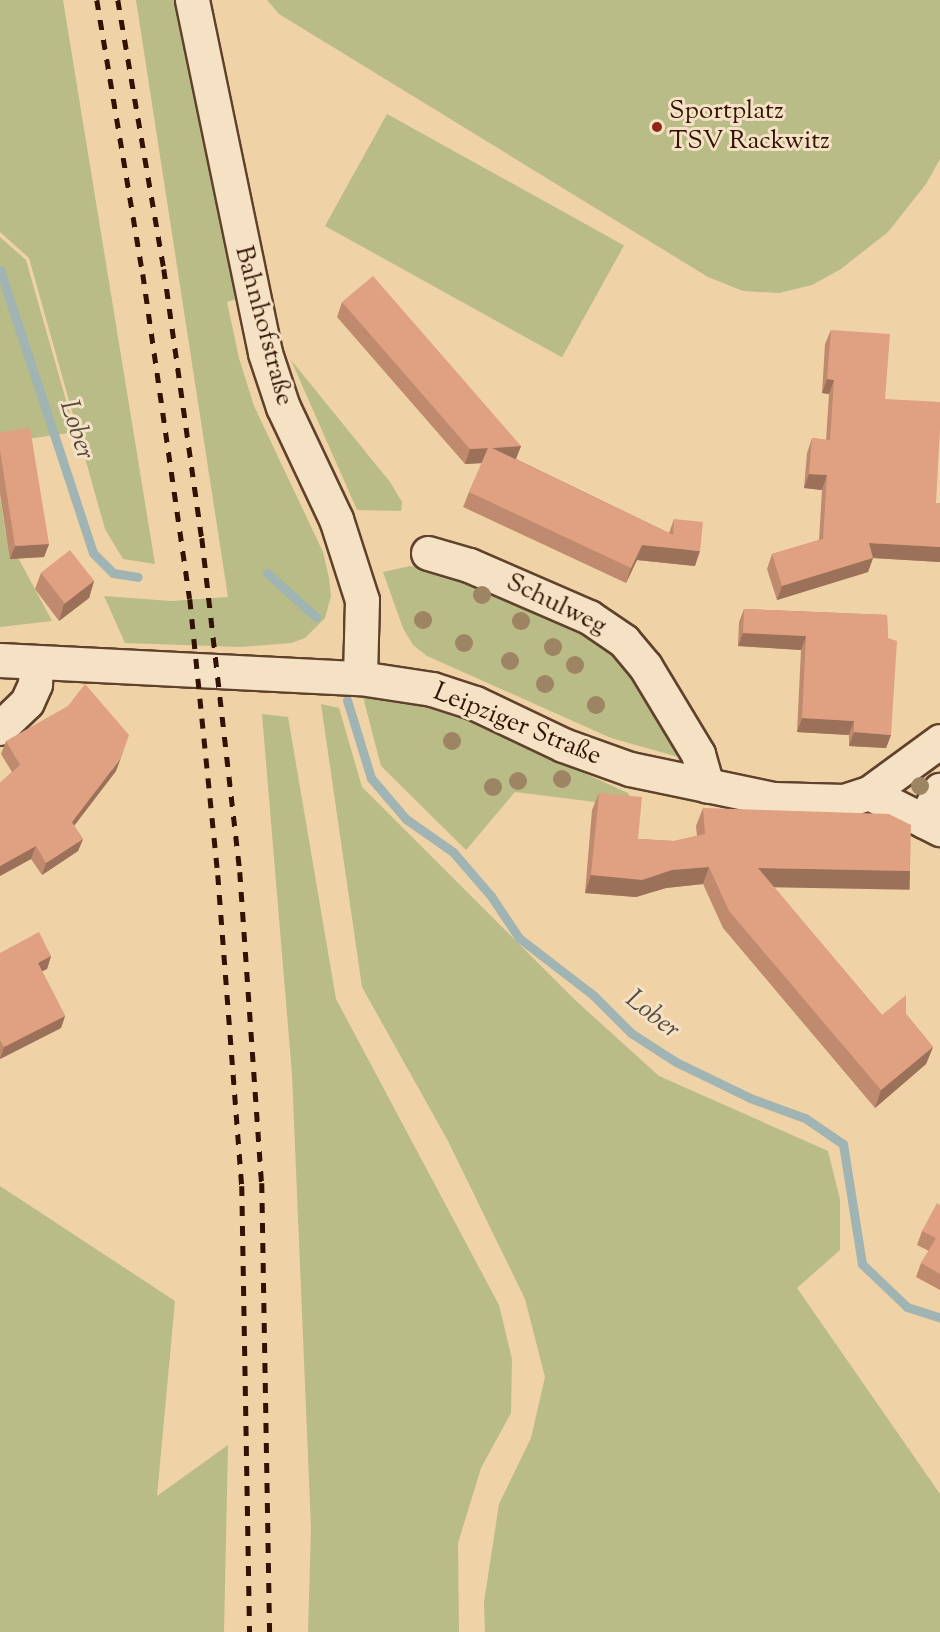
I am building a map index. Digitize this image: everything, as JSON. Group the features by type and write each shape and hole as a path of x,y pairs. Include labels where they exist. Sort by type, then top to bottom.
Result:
{"street":[{"name":"Bahnhofstraße","path":"192,0 265,353 283,407 336,519 362,600 360,678"},
{"name":"Schulweg","path":"428,553 470,565 589,617 624,641 645,666 698,754 707,786"},
{"name":"Leipziger Straße","path":"0,660 360,678 432,689 475,703 563,745 630,769 774,799 815,802 844,801 869,793 940,741"},
{"path":"0,728 27,702 35,684 36,662"},
{"path":"869,793 932,825 940,790"}],"green space":[{"path":"0,0 63,0 155,564 123,559 105,529 29,258 0,232"},
{"path":"136,0 174,0 236,299 227,302 239,358 254,406 323,552 331,596 325,618 305,638 291,643 241,647 125,643 104,596 171,601 228,597"},
{"path":"267,0 940,0 940,159 926,184 888,232 841,269 812,285 779,293 743,291 708,277 279,14"},
{"path":"387,114 624,245 562,357 325,226"},
{"path":"0,237 26,260 75,432 0,443"},
{"path":"291,360 390,482 402,502 401,511 357,510"},
{"path":"0,497 6,535 52,621 0,627"},
{"path":"410,566 465,578 588,629 632,671 682,758 611,738 427,656 413,645 403,628 383,572"},
{"path":"363,697 406,701 469,721 628,793 635,807 515,792 466,850 381,766"},
{"path":"321,704 339,708 362,787 575,1000 659,1076 828,1151 840,1199 840,1250 797,1288 940,1494 940,1632 485,1632 484,1602 499,1504 531,1438 545,1377 525,1299 448,1141 362,987"},
{"path":"262,714 288,717 336,999 499,1305 512,1359 511,1413 481,1468 458,1543 459,1632 308,1632 311,1528 292,1074"},
{"path":"0,1186 175,1301 157,1496 228,1445 224,1632 0,1632"}],"building":[{"path":"373,276 521,446 492,448 673,535 674,519 703,522 700,551 642,545 631,568 469,492 488,448 470,449 342,302"},
{"path":"831,330 890,334 885,399 940,402 936,503 940,503 940,547 869,543 873,558 782,586 772,554 823,539 827,475 809,474 812,438 830,440 834,380 827,379"},
{"path":"30,428 49,544 15,546 0,450 0,432"},
{"path":"70,550 94,581 65,604 41,573"},
{"path":"744,609 887,615 888,638 897,641 891,735 854,732 854,721 802,718 806,636 743,633"},
{"path":"85,684 129,735 121,758 72,822 83,839 46,863 36,846 0,866 0,783 20,765 6,741 68,706"},
{"path":"599,793 642,797 638,839 674,841 705,834 703,808 889,814 911,825 910,871 758,868 882,1015 906,995 906,1014 933,1047 881,1090 729,911 709,867 672,870 642,880 591,875"},
{"path":"39,932 51,956 38,963 65,1016 4,1047 0,1040 0,953"},
{"path":"937,1203 940,1205 940,1274 921,1263 936,1238 922,1231"}],"waterway":[{"name":"Lober","path":"0,270 93,553 113,573 138,577"},
{"name":"Lober","path":"267,573 316,617"},
{"name":"Lober","path":"347,700 371,778 406,819 453,852 491,896 519,938 593,995 631,1033 676,1062 750,1098 805,1118 843,1144 862,1264 907,1307 940,1318"}],"railway":[{"path":"97,0 143,274 190,599 218,875 242,1186 250,1632"},
{"path":"118,0 164,269 202,538 240,872 262,1183 270,1632"}],"place":[{"name":"Sportplatz TSV Rackwitz","path":"657,127"}]}
